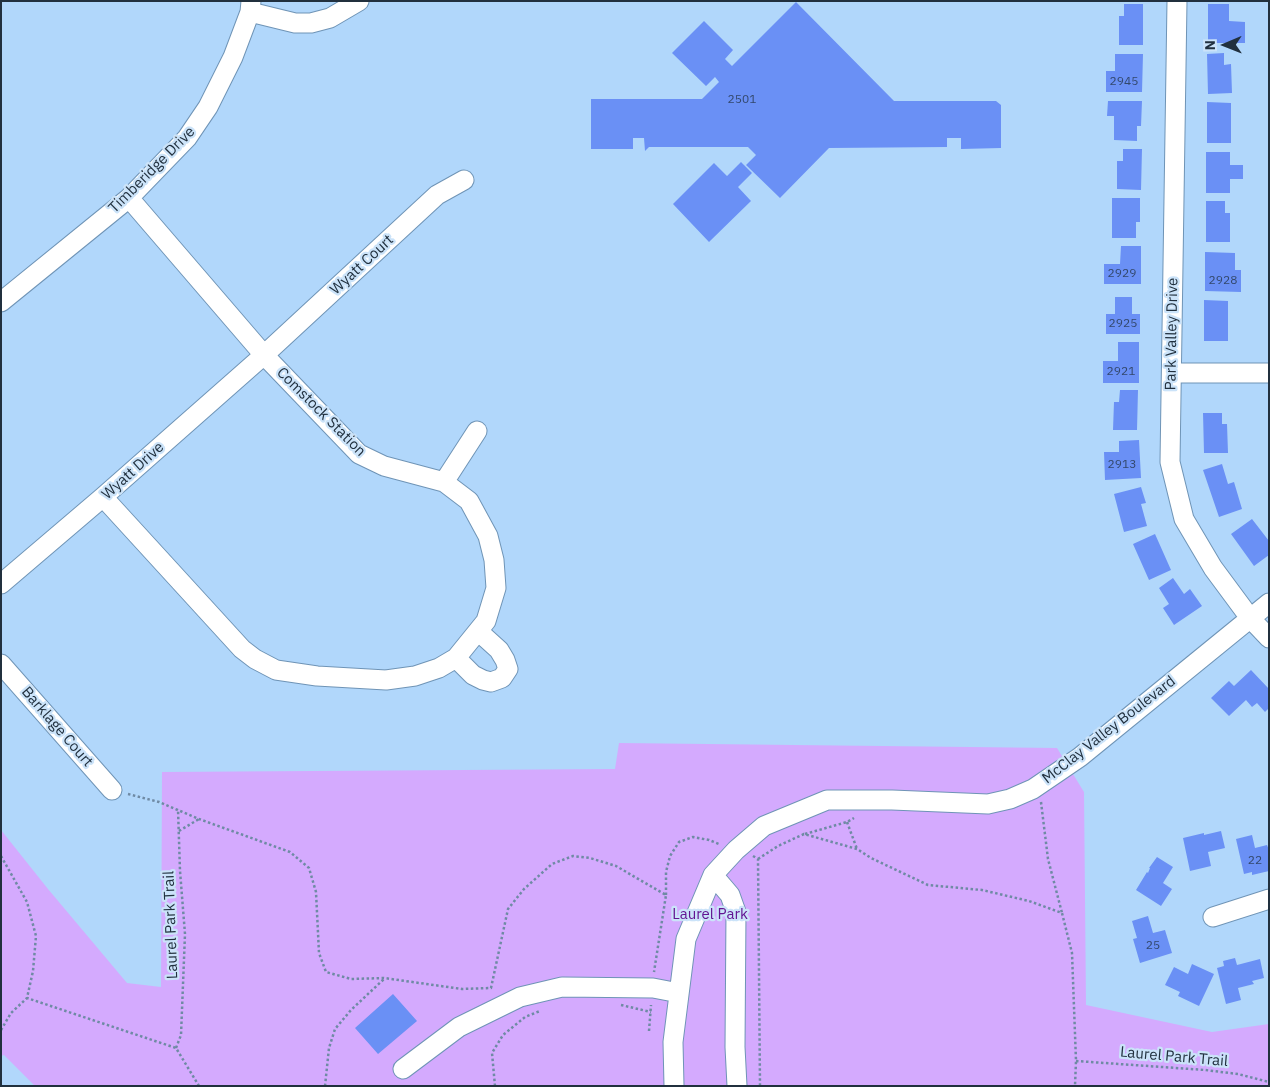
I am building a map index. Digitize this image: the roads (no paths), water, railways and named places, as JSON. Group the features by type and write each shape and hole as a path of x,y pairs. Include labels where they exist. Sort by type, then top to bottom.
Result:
{"street":[{"path":"250,7 294,23 311,23 330,18 359,1"},
{"name":"Park Valley Drive","path":"1177,1 1170,462 1184,518 1213,568 1250,618 1269,638"},
{"name":"Timberidge Drive","path":"1,302 129,198 187,138 208,107 233,57 250,7"},
{"name":"Wyatt Court","path":"264,354 437,195 464,180"},
{"name":"Comstock Station","path":"103,497 242,649 255,660 276,670 317,676 386,680 415,676 439,668 456,658 486,621 496,588 494,560 488,536 469,501 444,482 384,466 360,454 264,354 129,198"},
{"name":"Wyatt Drive","path":"1,584 103,497 264,354"},
{"path":"1172,373 1269,373"},
{"path":"444,482 477,431"},
{"name":"McClay Valley Boulevard","path":"674,1086 674,1042 686,939 713,875 736,850 764,826 827,800 892,800 988,804 1010,799 1033,789 1080,757 1269,604"},
{"path":"456,658 473,675 483,680 491,682 502,678 508,669 505,660 499,650 478,631"},
{"name":"Barklage Court","path":"1,664 112,790"},
{"path":"713,875 730,895 736,912 735,1019 737,1086"},
{"path":"1213,917 1269,899"},
{"path":"403,1069 459,1027 520,997 562,987 653,988 679,994"}],"park label":[{"name":"Laurel Park","path":"710,915"}]}
